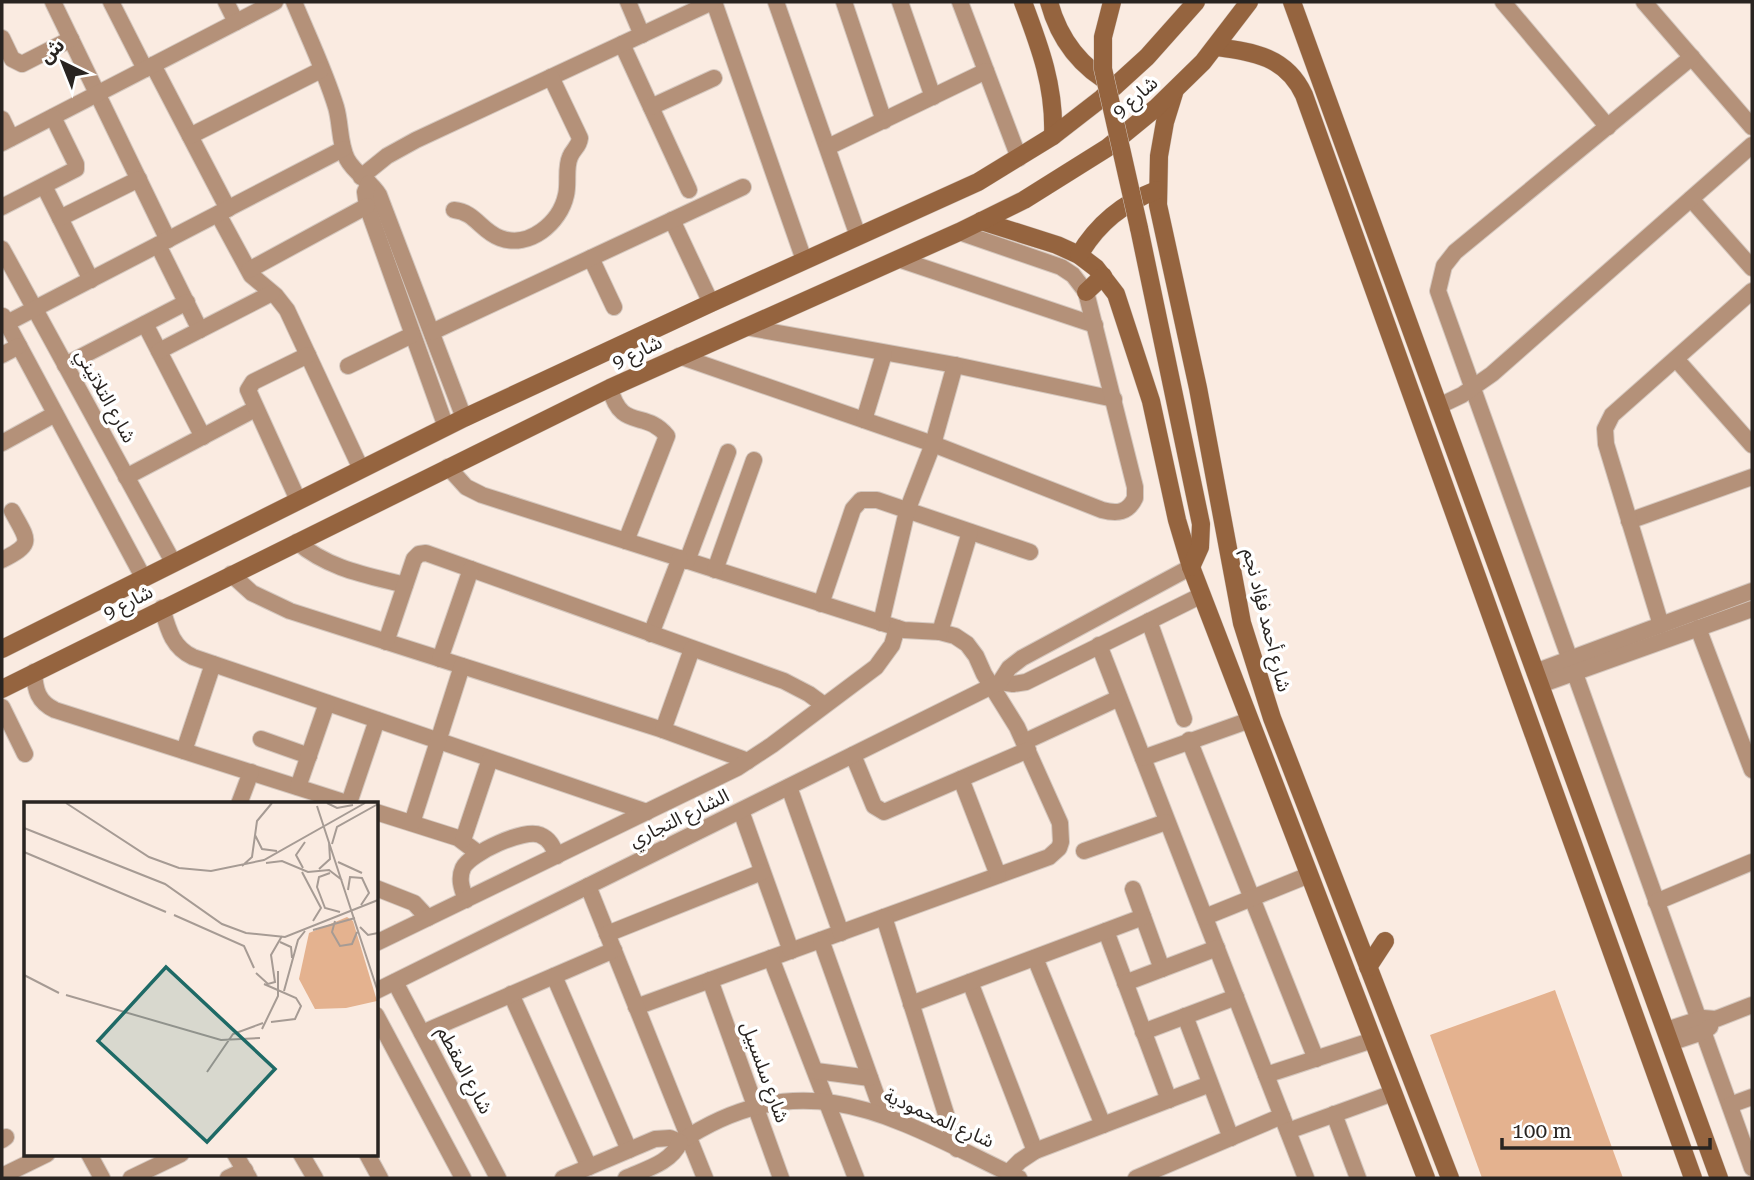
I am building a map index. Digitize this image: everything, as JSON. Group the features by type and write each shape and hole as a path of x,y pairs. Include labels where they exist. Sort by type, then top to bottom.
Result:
{"street":[{"path":"53,2 139,179 187,302 201,330"},
{"path":"111,2 190,136 249,270 289,314 361,469"},
{"path":"226,2 236,22"},
{"path":"2,119 7,141 275,2"},
{"path":"294,2 338,115 343,149 350,164 379,195 464,418"},
{"path":"628,2 642,35"},
{"path":"446,427 368,206 365,180 401,147 713,2 804,260"},
{"path":"776,2 858,236"},
{"path":"844,2 884,121"},
{"path":"900,2 933,97"},
{"path":"960,2 1019,158"},
{"path":"1023,2 1049,77 1053,136"},
{"path":"1049,2 1058,27 1070,48 1095,74 1115,86"},
{"path":"1112,2 1103,37 1103,69 1202,524 1200,547 1191,567"},
{"name":"شارع 9","path":"2,649 464,418 978,182 1053,136 1115,86 1147,57 1196,2"},
{"name":"شارع 9","path":"2,689 610,388 959,232 1024,200 1080,167 1132,128 1175,90 1216,47 1249,2"},
{"path":"1292,2 1719,1178"},
{"path":"1503,2 1608,127"},
{"path":"1644,2 1752,127"},
{"path":"2,38 12,59 22,64 71,39"},
{"path":"622,44 689,190"},
{"path":"1216,47 1257,53 1274,60 1289,71 1304,94 1693,1178"},
{"path":"1692,57 1455,252 1444,265 1438,282 1440,300 1752,1168"},
{"path":"190,136 321,70"},
{"path":"828,147 986,71"},
{"path":"454,210 471,215 491,233 512,240 534,235 553,221 565,201 569,159 579,145 580,138 551,77"},
{"path":"651,107 714,78"},
{"name":"شارع أحمد فؤاد نجم","path":"1175,90 1161,139 1157,190 1163,235 1200,402 1231,574 1248,647 1272,718 1450,1178"},
{"path":"2,207 76,167 53,117"},
{"path":"1438,406 1472,388 1502,366 1752,145"},
{"path":"143,577 4,319 34,309 343,149"},
{"path":"1329,164 1348,158"},
{"path":"60,218 139,179"},
{"path":"44,186 91,280"},
{"path":"432,332 743,187"},
{"path":"1079,255 1095,231 1111,215 1130,202 1157,190"},
{"path":"1691,199 1752,268"},
{"path":"249,270 368,206"},
{"path":"672,220 710,303"},
{"path":"981,221 1057,245 1079,255 1103,276 1120,304 1138,357 1191,567 1426,1178"},
{"path":"679,356 933,444 1102,510 1113,513 1124,511 1133,503 1136,492 1086,292 1073,275 1060,267 959,232"},
{"name":"شارع التلاتيني","path":"2,249 173,562"},
{"path":"591,258 614,307"},
{"path":"898,259 1095,325"},
{"path":"1086,292 1103,276"},
{"path":"1661,625 1606,444 1605,429 1612,415 1752,291"},
{"path":"159,351 272,293"},
{"path":"65,365 187,302"},
{"path":"145,324 203,437"},
{"path":"745,327 955,365 1114,399"},
{"path":"348,366 412,335"},
{"path":"2,355 19,346"},
{"path":"864,420 884,354"},
{"path":"298,500 248,394 250,384 308,355"},
{"path":"1676,359 1752,444"},
{"name":"الشارع التجاري","path":"378,942 712,781 748,761 876,667 888,653 889,625 907,511 933,444 955,365"},
{"path":"610,388 618,409 632,418 653,423 667,436 626,541"},
{"path":"126,477 255,409"},
{"path":"2,443 55,414"},
{"path":"651,634 728,452"},
{"path":"716,570 754,460"},
{"path":"448,467 459,482 474,492 889,625 918,633 940,632 955,636 967,644 996,684 1060,823 1061,842 1049,857 636,1007"},
{"path":"1629,521 1752,477"},
{"path":"821,604 853,509 860,500 877,500 1030,552"},
{"path":"2,560 22,549 26,543 26,536 12,511"},
{"path":"940,632 970,532"},
{"path":"297,542 336,567 405,585"},
{"path":"386,642 414,559 422,553 792,685 824,705"},
{"name":"الشارع التجاري","path":"378,990 996,684 1009,668 1022,658 1191,567"},
{"path":"440,659 471,569"},
{"path":"231,574 252,593 277,606 663,730 748,761"},
{"path":"1571,666 1661,625 1752,591"},
{"name":"الشارع التجاري","path":"996,684 1026,682 1202,595"},
{"path":"162,608 170,637 180,649 193,657 647,812"},
{"path":"1538,678 1752,609"},
{"path":"1149,621 1184,719"},
{"path":"1698,628 1748,746 1752,769"},
{"path":"1099,645 1306,1178"},
{"path":"663,730 692,649"},
{"path":"184,751 213,664"},
{"path":"412,823 462,666"},
{"path":"34,672 37,692 47,706 343,802"},
{"path":"853,755 874,806 880,811 888,811 961,779 1119,698"},
{"path":"298,787 327,703"},
{"path":"2,707 25,754"},
{"path":"350,802 377,720"},
{"path":"1143,758 1250,720"},
{"path":"261,739 309,756"},
{"path":"1189,740 1316,1059"},
{"path":"463,840 490,759"},
{"path":"240,802 251,772"},
{"path":"961,779 998,875"},
{"path":"789,787 841,933"},
{"path":"741,811 791,951"},
{"path":"378,813 463,840 478,853"},
{"path":"1084,851 1166,822"},
{"path":"466,900 461,885 462,870 478,853 523,834 533,833 547,839 557,856"},
{"path":"1656,902 1752,862"},
{"path":"607,934 762,872"},
{"path":"1205,916 1309,876"},
{"path":"588,886 684,1139 705,1178"},
{"path":"378,889 414,903 428,918"},
{"path":"1133,889 1162,968"},
{"path":"884,917 957,1149"},
{"path":"911,1004 1143,917"},
{"path":"1106,931 1169,1100"},
{"path":"821,940 883,1114"},
{"path":"1368,967 1385,941"},
{"path":"1125,983 1217,948"},
{"path":"422,1033 614,950"},
{"path":"771,958 858,1177"},
{"path":"1035,958 1103,1125"},
{"path":"554,976 629,1150"},
{"name":"شارع سلسبيل","path":"710,980 781,1178"},
{"name":"شارع المقطم","path":"395,982 498,1178"},
{"path":"970,982 1035,1152"},
{"path":"511,994 589,1167"},
{"path":"1143,1032 1236,997"},
{"path":"1668,1037 1752,1005"},
{"path":"1185,1016 1231,1138"},
{"path":"378,1019 463,1178"},
{"path":"1266,1075 1373,1040"},
{"path":"816,1071 870,1078"},
{"path":"1014,1176 1020,1161 1035,1152 1210,1084"},
{"path":"1136,1178 1231,1138 1285,1123 1334,1114 1393,1093"},
{"path":"1730,1105 1752,1097"},
{"name":"شارع المحمودية","path":"684,1139 721,1119 756,1107 799,1101 828,1102 883,1114 1014,1176"},
{"path":"1334,1114 1358,1178"},
{"path":"563,1178 660,1138 684,1139"},
{"path":"626,1178 665,1161 684,1139"},
{"path":"2,1176 43,1156"},
{"path":"90,1156 102,1178"},
{"path":"131,1178 177,1156"},
{"path":"228,1178 247,1174 236,1156"},
{"path":"301,1156 315,1178"},
{"path":"368,1156 380,1178"}],"shaded area":[{"path":"1555,990 1623,1178 1482,1178 1430,1035"}]}
